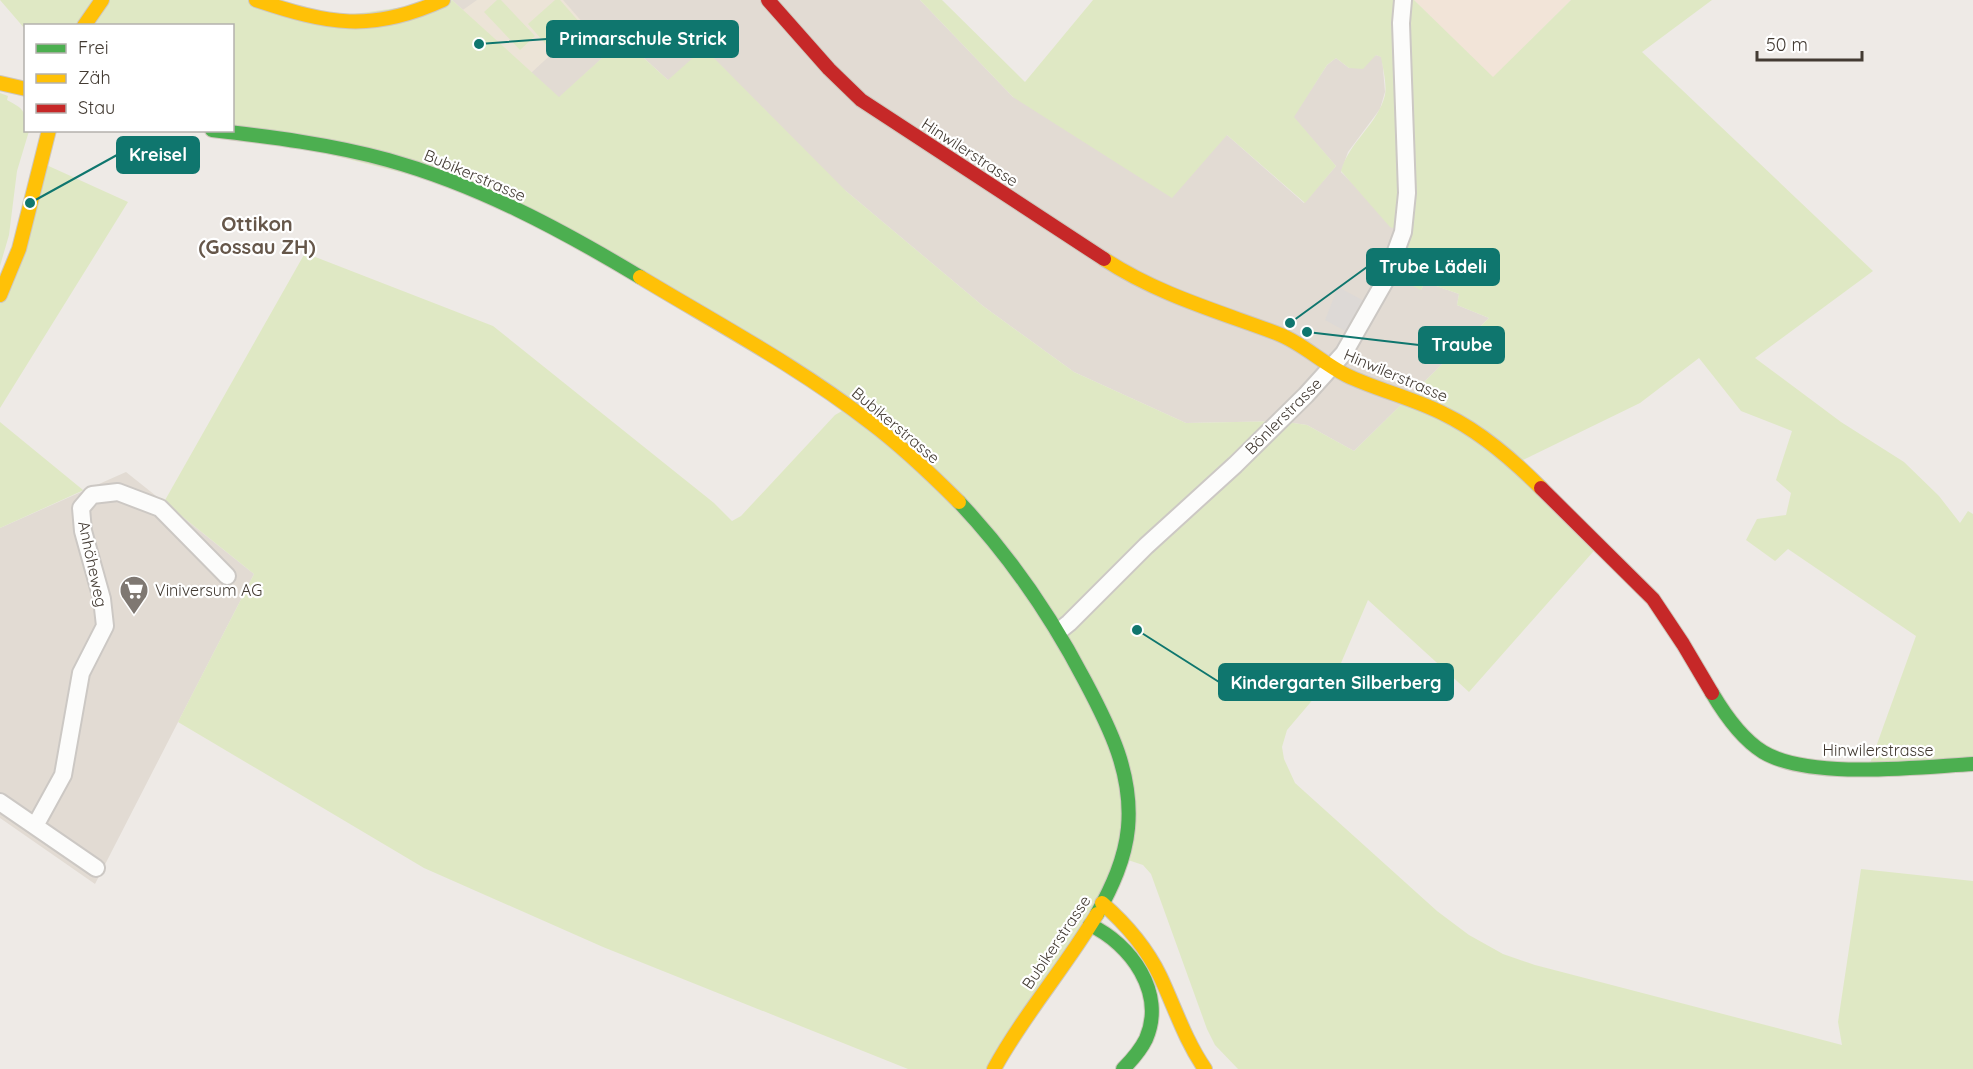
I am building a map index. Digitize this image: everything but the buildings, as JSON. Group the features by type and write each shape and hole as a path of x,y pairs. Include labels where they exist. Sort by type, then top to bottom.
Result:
{"main road":[{"path":"85,24 102,0"},
{"path":"256,0 319,19 350,22 396,18 443,0"},
{"name":"Hinwilerstrasse","path":"768,0 822,61 861,99 1107,263 1131,277 1186,301 1279,334 1332,366 1370,385 1454,418 1486,438 1516,463 1600,544 1660,608 1720,707 1750,743 1765,753 1783,761 1802,765 1874,770 1973,764"},
{"path":"0,82 24,88"},
{"path":"0,295 21,243 49,132"},
{"name":"Bubikerstrasse","path":"228,132 353,150 412,166 479,192 552,227 707,316 843,401 902,448 943,486 1000,550 1059,631 1112,733 1120,758 1127,798 1128,831 1121,858 1090,925 1028,1012 994,1069"},
{"path":"1102,903 1128,928 1148,953 1187,1041 1205,1069"},
{"path":"1090,925 1112,937 1123,947 1140,973 1150,997 1152,1017 1147,1039 1140,1052 1124,1069"}],"street":[{"name":"Bönlerstrasse","path":"1059,631 1306,395 1348,346 1385,281 1403,232 1407,193 1401,23 1403,0"},
{"name":"Anhöheweg","path":"35,826 63,775 81,673 105,626 102,599 83,531 81,507 92,495 118,492 160,507 227,576"},
{"path":"0,801 96,868"}],"shaded area":[{"path":"452,0 920,0 1013,97 1227,135 1304,203 1336,166 1293,117 1327,65 1336,58 1349,68 1376,55 1382,57 1385,92 1380,109 1348,152 1341,172 1403,232 1421,290 1425,282 1459,294 1457,305 1489,318 1354,451 1307,425 1279,421 1186,423 1074,372 983,306 846,191 668,80 623,39 559,98"},
{"path":"477,0 563,0 584,24 531,73 514,57 457,14"},
{"path":"1414,0 1571,0 1493,78"},
{"path":"1338,287 1364,301 1347,332 1325,320"},
{"path":"126,472 254,574 95,884 0,818 0,528"}],"green space":[{"path":"0,0 256,0 319,19 452,0 559,97 623,39 668,80 704,48 846,191 983,306 1074,372 1186,423 1280,421 1307,425 1354,451 1489,318 1457,305 1459,294 1425,282 1421,290 1388,274 1403,232 1390,227 1341,171 1350,151 1376,115 1385,95 1385,76 1381,57 1376,55 1363,69 1349,68 1336,58 1327,65 1294,117 1336,166 1305,203 1227,135 1172,198 1013,97 920,0 942,0 1025,82 1093,0 1414,0 1493,77 1571,0 1712,0 1642,52 1873,271 1755,358 1841,422 1904,462 1939,496 1960,523 1968,511 1973,514 1973,764 1868,769 1916,636 1788,549 1775,561 1746,540 1757,519 1786,515 1791,493 1776,480 1792,431 1741,411 1699,358 1640,403 1517,463 1600,544 1469,692 1368,600 1338,670 1287,730 1282,747 1284,759 1295,783 1437,911 1469,935 1503,954 1535,965 1842,1045 1838,1022 1861,869 1973,881 1973,1069 1238,1069 1215,1045 1207,1029 1151,874 1143,865 1122,858 994,1069 908,1069 603,947 424,868 178,722 254,574 164,502 305,253 493,326 714,503 732,521 741,516 835,415 842,411 843,401 479,192 234,131 234,24 24,24 24,28"},
{"path":"497,0 501,0 535,36 520,50 484,12"},
{"path":"555,0 560,0 581,24 551,50 528,24"},
{"path":"0,93 8,96 7,100 23,111 24,132 29,132 17,171 9,235 0,266"},
{"path":"42,163 128,202 0,408 0,295"},
{"path":"0,422 83,490 84,490 0,528"}],"traffic: fast":[{"path":"228,132 322,145 366,154 421,170 486,195 549,225 640,277"},
{"path":"959,502 1012,565 1044,610 1094,699 1118,752 1127,789 1128,828 1117,872 1097,914"},
{"path":"1712,693 1728,718 1755,747 1783,761 1835,769 1865,770 1973,764"},
{"path":"1090,925 1105,933 1131,957 1148,988 1151,1022 1146,1039 1123,1069"}],"traffic: slow":[{"path":"85,24 102,0"},
{"path":"256,0 305,15 349,21 371,21 394,17 443,0"},
{"path":"0,83 24,89"},
{"path":"0,295 19,249 48,132"},
{"path":"1104,259 1166,292 1285,337 1346,375 1420,403 1458,421 1495,447 1541,488"},
{"path":"640,277 816,383 906,451 959,502"},
{"path":"1102,903 1127,928 1148,955 1205,1069"},
{"path":"994,1069 1018,1029 1097,914"}],"traffic: jam":[{"path":"768,0 829,69 861,100 1104,259"},
{"path":"1541,488 1653,599 1712,693"}],"place":[{"name":"Primarschule Strick","path":"479,44"},
{"name":"Kreisel","path":"30,203"},
{"name":"Trube Lädeli","path":"1290,323"},
{"name":"Traube","path":"1307,332"},
{"name":"Viniversum AG","path":"134,616"},
{"name":"Kindergarten Silberberg","path":"1137,630"}],"district":[{"name":"Ottikon (Gossau ZH)","path":"257,236"}]}
